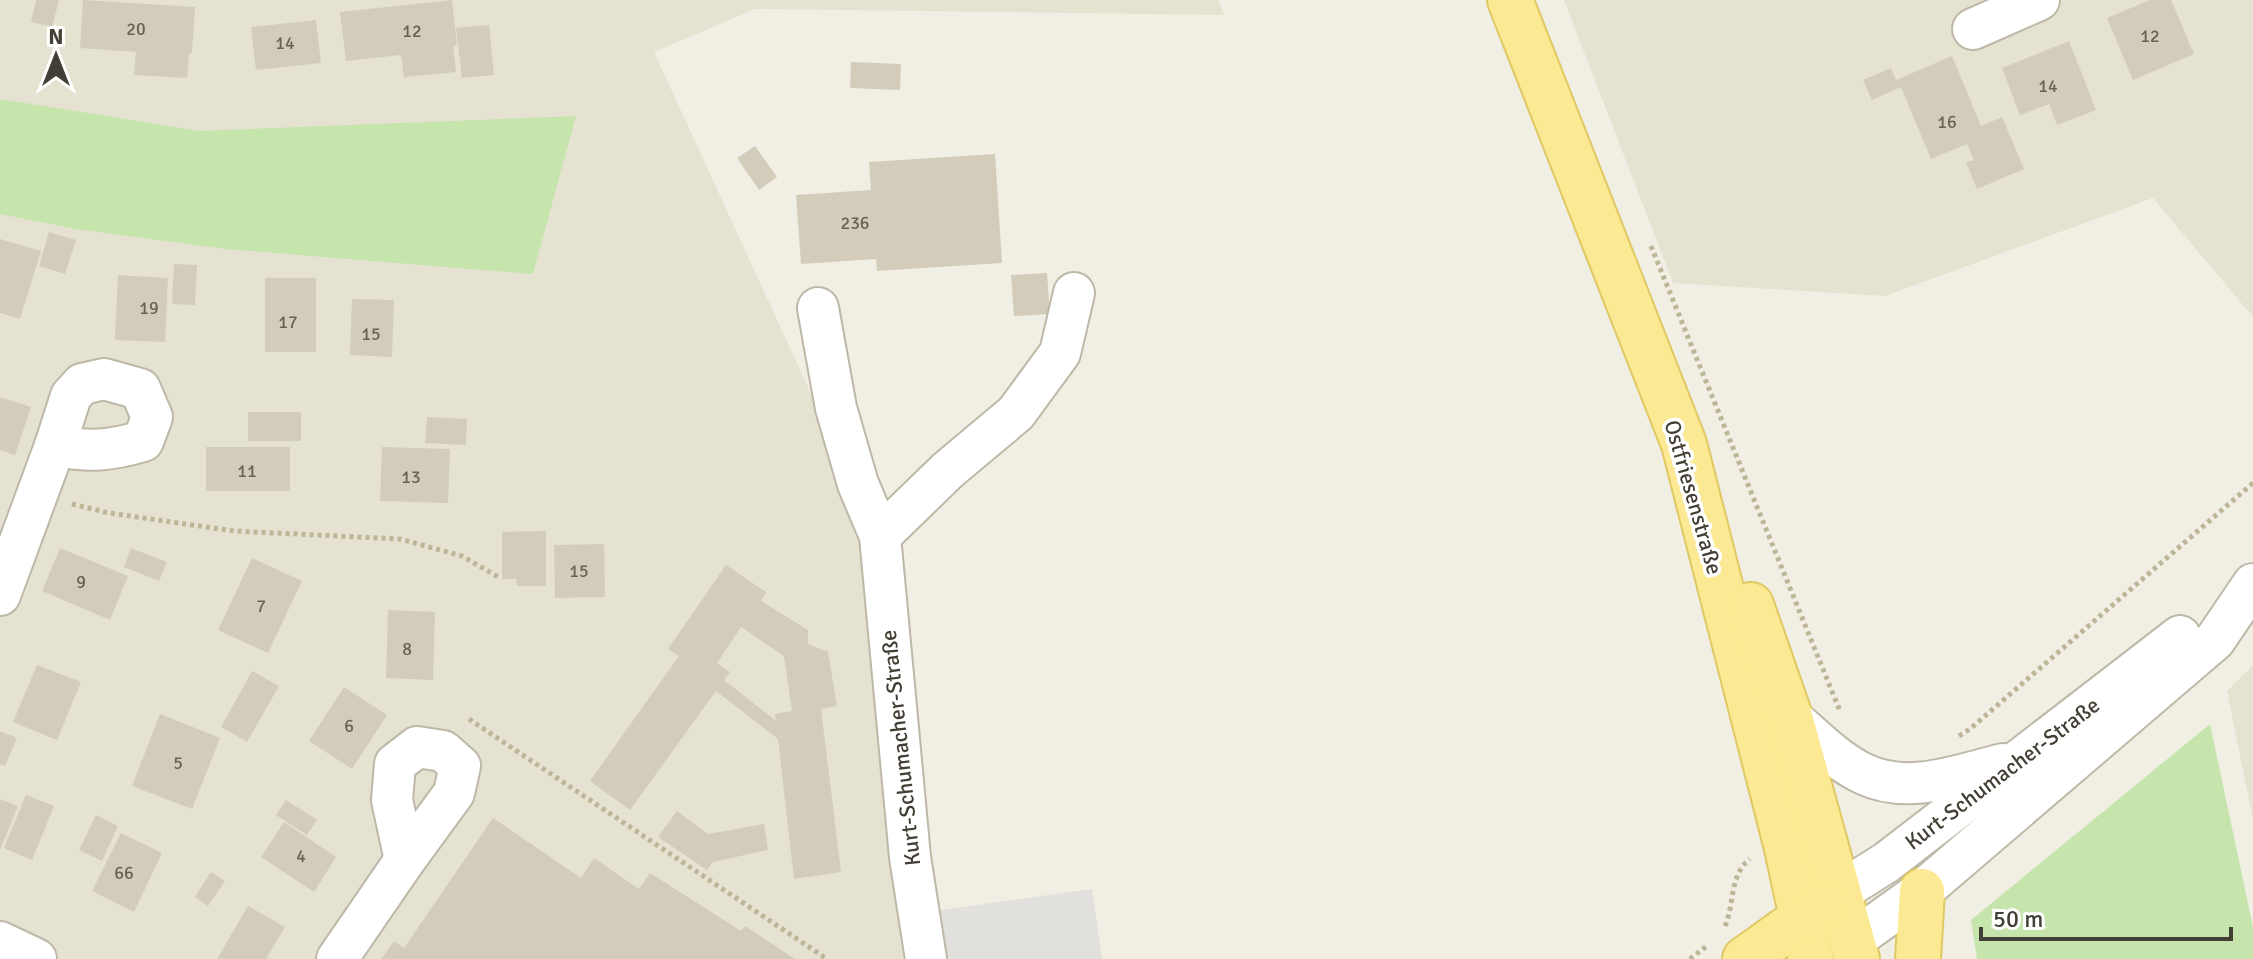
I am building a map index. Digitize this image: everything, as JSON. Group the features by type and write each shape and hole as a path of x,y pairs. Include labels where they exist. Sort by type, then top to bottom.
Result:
{"main road":[{"name":"Ostfriesenstraße","path":"1510,0 1684,444 1807,938"},
{"path":"1684,444 1732,551 1790,717 1838,893 1844,953"},
{"path":"1918,959 1922,891"},
{"name":"Kurt-Schumacher-Straße","path":"1745,959 1807,938 1838,893"}],"street":[{"path":"1973,29 2039,0"},
{"path":"880,536 948,470 1016,413 1060,353 1074,293"},
{"name":"Kurt-Schumacher-Straße","path":"818,308 836,408 858,484 880,536 910,857 926,959"},
{"path":"0,595 55,446"},
{"name":"Kurt-Schumacher-Straße","path":"1838,893 1887,862 2253,582"},
{"name":"Kurt-Schumacher-Straße","path":"1844,953 1922,891 2215,640 2253,582"},
{"path":"1790,717 1862,774 1890,783 1933,782 2022,759"},
{"path":"337,959 405,860"},
{"path":"0,942 36,959"}],"path":[{"path":"1647,234 1835,698 1848,722"},
{"path":"1947,743 1970,729 2253,483"},
{"path":"37,497 109,513 234,531 400,539 462,556 500,578"},
{"path":"469,719 827,959"}],"shaded area":[{"path":"0,0 1218,0 1224,15 755,9 654,52 886,557 932,959 0,959"},
{"path":"1564,0 2253,0 2253,317 2153,198 1885,296 1673,283"},
{"path":"2253,665 2253,820 2227,691"},
{"path":"1092,889 1102,959 934,959 927,912"}],"green space":[{"path":"0,99 200,131 576,116 533,274 225,249 76,229 0,214"},
{"path":"2210,724 2253,927 2253,959 1977,959 1971,920"}],"building":[{"path":"36,0 59,0 52,27 31,22"},
{"path":"83,0 195,7 187,78 134,75 136,52 80,48"},
{"path":"452,0 457,46 453,46 456,72 404,77 401,55 346,61 340,12"},
{"path":"2150,0 2171,0 2194,54 2133,80 2107,18"},
{"path":"316,20 321,63 256,70 251,27"},
{"path":"489,25 494,75 462,78 456,28"},
{"path":"2069,41 2096,110 2057,125 2049,104 2020,115 2002,68"},
{"path":"1952,56 1981,126 2002,117 2024,169 1977,189 1966,162 1974,160 1967,144 1931,159 1901,87 1872,100 1863,80 1891,68 1896,80"},
{"path":"851,62 901,64 900,90 850,88"},
{"path":"755,146 777,177 759,190 737,158"},
{"path":"995,154 1002,263 877,271 876,259 801,264 796,195 871,190 869,162"},
{"path":"49,232 76,240 65,274 39,266"},
{"path":"0,239 41,251 20,319 0,313"},
{"path":"174,264 197,265 195,305 172,304"},
{"path":"1047,273 1050,314 1014,316 1011,275"},
{"path":"118,275 168,278 165,342 115,340"},
{"path":"265,278 316,278 316,352 265,352"},
{"path":"352,299 394,300 392,357 350,355"},
{"path":"0,397 31,407 15,455 0,450"},
{"path":"248,412 301,412 301,441 248,441"},
{"path":"427,417 467,419 466,445 425,443"},
{"path":"206,447 290,447 290,491 206,491"},
{"path":"382,447 450,449 448,503 380,501"},
{"path":"546,531 546,586 517,586 516,579 502,579 502,532"},
{"path":"604,544 605,597 555,598 554,545"},
{"path":"60,548 128,576 110,620 42,591"},
{"path":"131,548 167,562 159,581 124,567"},
{"path":"252,558 302,581 268,653 218,630"},
{"path":"726,565 766,592 761,601 808,630 808,644 828,652 837,706 821,709 841,872 794,879 778,739 716,691 630,810 590,781 679,656 668,649","holes":["741,627 784,656 792,711 775,714 776,721 724,680 730,672 717,663"]},
{"path":"388,610 435,612 433,680 386,678"},
{"path":"37,665 81,682 57,740 13,722"},
{"path":"252,671 279,686 247,742 221,727"},
{"path":"344,687 387,715 352,769 309,741"},
{"path":"160,714 220,738 192,809 132,786"},
{"path":"0,731 17,738 5,766 0,764"},
{"path":"26,795 54,806 32,860 4,848"},
{"path":"0,799 18,806 0,850"},
{"path":"286,800 317,820 307,835 276,815"},
{"path":"677,811 708,834 764,824 768,850 713,862 707,870 658,837"},
{"path":"96,815 118,826 102,861 79,850"},
{"path":"493,818 581,878 594,858 639,889 650,873 741,931 745,926 795,959 381,959 394,941 404,948"},
{"path":"284,822 336,857 314,892 261,857"},
{"path":"121,833 162,853 134,912 92,891"},
{"path":"211,872 225,881 208,906 195,897"},
{"path":"248,906 285,927 266,959 217,959"}]}
